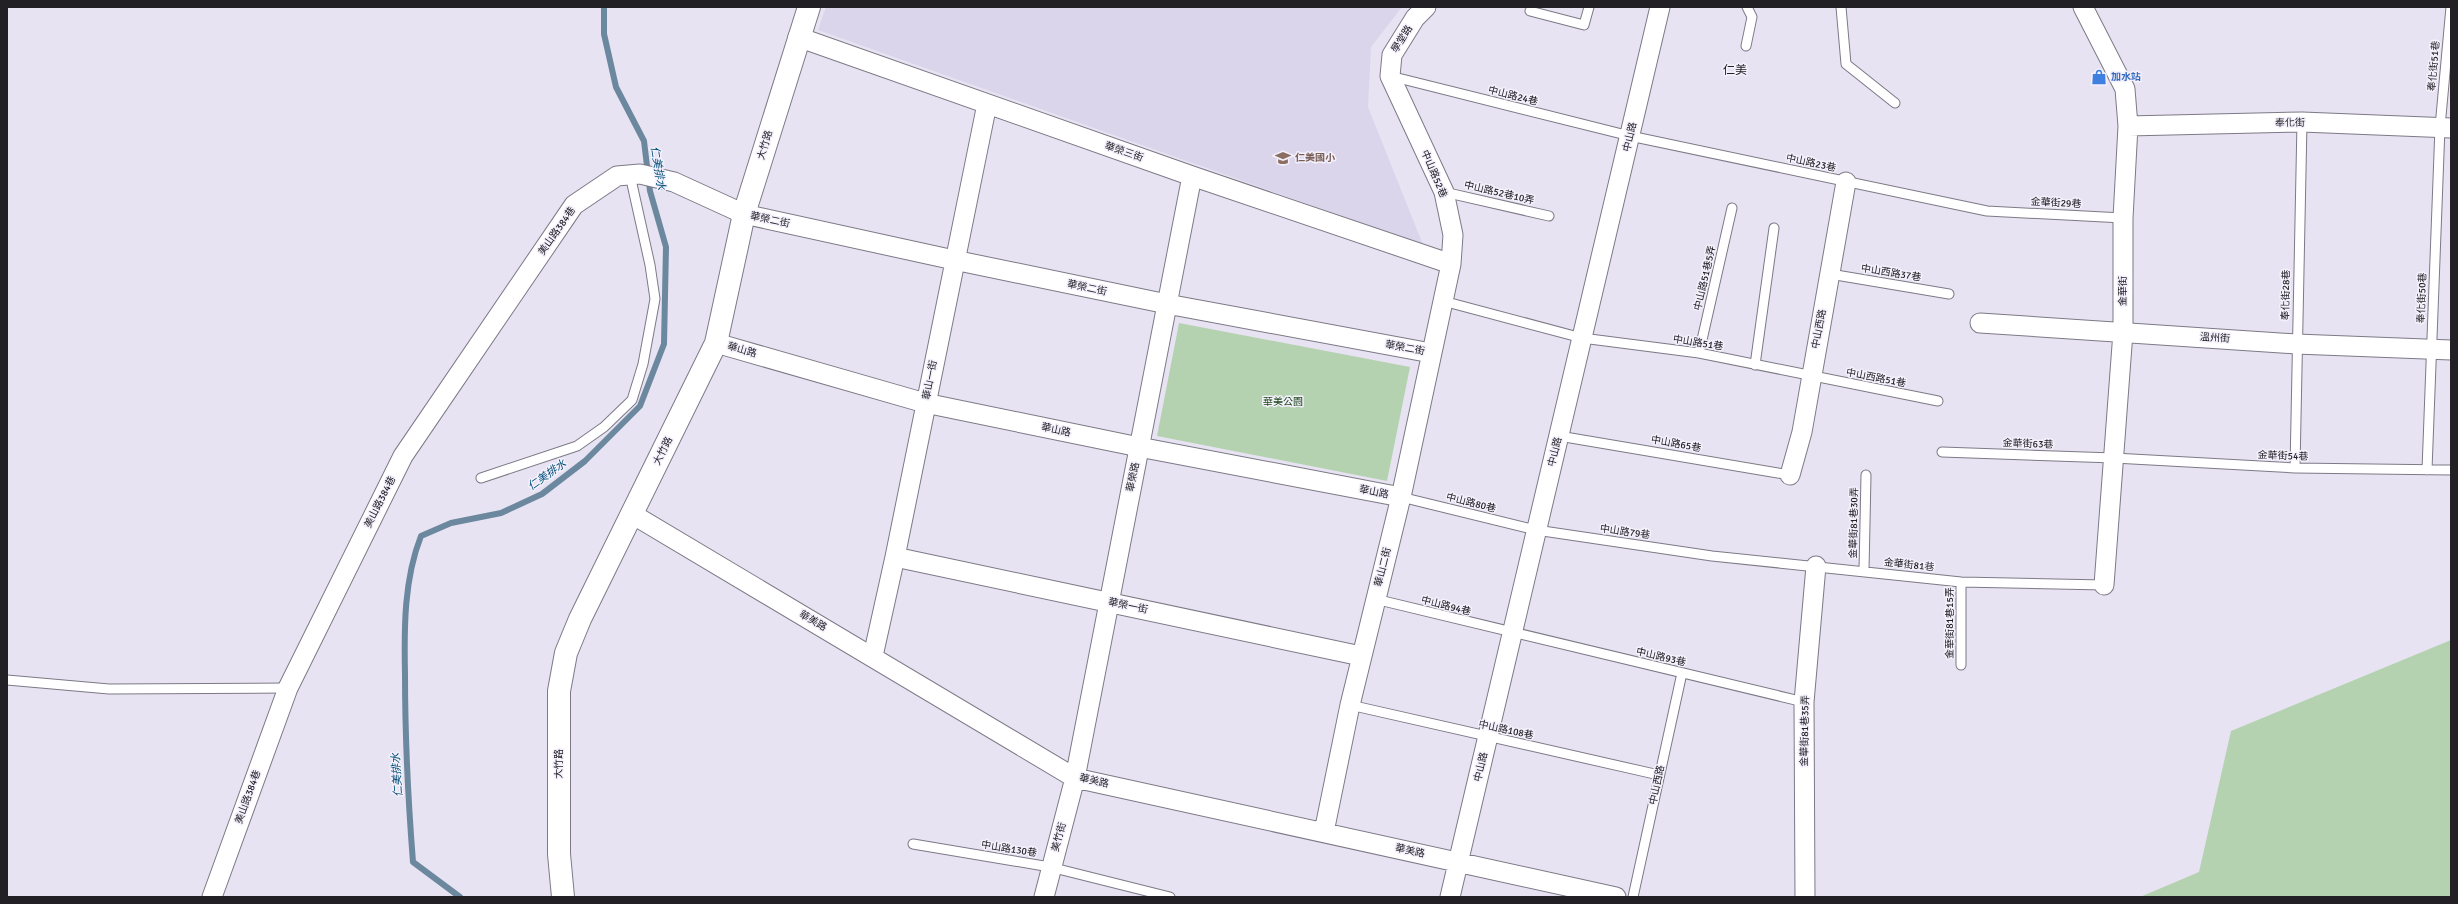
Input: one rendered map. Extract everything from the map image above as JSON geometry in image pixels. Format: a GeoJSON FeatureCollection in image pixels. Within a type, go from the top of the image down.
{"type":"FeatureCollection","features":[{"type":"Feature","properties":{"kind":"street","name":"大竹路"},"geometry":{"type":"LineString","coordinates":[[562,897],[559,854],[559,691],[566,653],[580,619],[716,343],[744,214],[798,37],[809,7]]}},
{"type":"Feature","properties":{"kind":"street","name":"學堂路"},"geometry":{"type":"LineString","coordinates":[[1390,76],[1392,55],[1415,18],[1426,7]]}},
{"type":"Feature","properties":{"kind":"street","name":"中山路"},"geometry":{"type":"LineString","coordinates":[[1450,897],[1660,7]]}},
{"type":"Feature","properties":{"kind":"street","name":"金華街"},"geometry":{"type":"LineString","coordinates":[[2083,7],[2125,89],[2128,126],[2123,218],[2122,332],[2104,585]]}},
{"type":"Feature","properties":{"kind":"street","name":"華榮三街"},"geometry":{"type":"LineString","coordinates":[[798,37],[1192,176],[1452,264]]}},
{"type":"Feature","properties":{"kind":"street","name":"中山路52巷"},"geometry":{"type":"LineString","coordinates":[[1390,76],[1444,192],[1454,235],[1452,264],[1443,301]]}},
{"type":"Feature","properties":{"kind":"street","name":"華山一街"},"geometry":{"type":"LineString","coordinates":[[873,656],[895,558],[925,403],[987,104]]}},
{"type":"Feature","properties":{"kind":"street","name":"奉化街"},"geometry":{"type":"LineString","coordinates":[[2128,126],[2302,122],[2446,128]]}},
{"type":"Feature","properties":{"kind":"street","name":"華榮二街"},"geometry":{"type":"LineString","coordinates":[[635,174],[674,182],[744,214],[954,260],[1167,304],[1431,353]]}},
{"type":"Feature","properties":{"kind":"street","name":"美山路384巷"},"geometry":{"type":"LineString","coordinates":[[212,897],[288,688],[403,456],[574,205],[617,176],[635,174]]}},
{"type":"Feature","properties":{"kind":"street","name":"華榮路"},"geometry":{"type":"LineString","coordinates":[[1075,778],[1192,176]]}},
{"type":"Feature","properties":{"kind":"street","name":"中山西路"},"geometry":{"type":"LineString","coordinates":[[1790,475],[1802,432],[1810,377],[1846,182]]}},
{"type":"Feature","properties":{"kind":"street","name":"華山二街"},"geometry":{"type":"LineString","coordinates":[[1324,832],[1350,705],[1401,497],[1443,301]]}},
{"type":"Feature","properties":{"kind":"street","name":"溫州街"},"geometry":{"type":"LineString","coordinates":[[1980,323],[2296,344],[2451,350]]}},
{"type":"Feature","properties":{"kind":"street","name":"華山路"},"geometry":{"type":"LineString","coordinates":[[716,343],[925,403],[1139,448],[1401,497]]}},
{"type":"Feature","properties":{"kind":"street","name":"華美路"},"geometry":{"type":"LineString","coordinates":[[632,514],[873,656],[1075,778],[1616,897]]}},
{"type":"Feature","properties":{"kind":"street","name":"華榮一街"},"geometry":{"type":"LineString","coordinates":[[895,558],[1361,656]]}},
{"type":"Feature","properties":{"kind":"street","name":"金華街81巷35弄"},"geometry":{"type":"LineString","coordinates":[[1805,897],[1804,702],[1816,566]]}},
{"type":"Feature","properties":{"kind":"street","name":"美竹街"},"geometry":{"type":"LineString","coordinates":[[1044,897],[1050,867],[1075,778]]}},
{"type":"Feature","properties":{"kind":"lane"},"geometry":{"type":"LineString","coordinates":[[1530,11],[1584,25],[1588,7]]}},
{"type":"Feature","properties":{"kind":"lane"},"geometry":{"type":"LineString","coordinates":[[1746,46],[1752,17],[1747,7]]}},
{"type":"Feature","properties":{"kind":"lane"},"geometry":{"type":"LineString","coordinates":[[1841,7],[1846,64],[1895,103]]}},
{"type":"Feature","properties":{"kind":"lane","name":"奉化街51巷"},"geometry":{"type":"LineString","coordinates":[[2446,128],[2450,7]]}},
{"type":"Feature","properties":{"kind":"lane","name":"中山路24巷"},"geometry":{"type":"LineString","coordinates":[[1390,76],[1630,136]]}},
{"type":"Feature","properties":{"kind":"lane","name":"奉化街28巷"},"geometry":{"type":"LineString","coordinates":[[2295,468],[2296,344],[2302,122]]}},
{"type":"Feature","properties":{"kind":"lane","name":"奉化街50巷"},"geometry":{"type":"LineString","coordinates":[[2427,470],[2432,349],[2446,128]]}},
{"type":"Feature","properties":{"kind":"lane","name":"中山路23巷"},"geometry":{"type":"LineString","coordinates":[[1630,136],[1846,182],[1987,210]]}},
{"type":"Feature","properties":{"kind":"lane"},"geometry":{"type":"LineString","coordinates":[[481,478],[577,446],[604,427],[632,400],[643,364],[655,298],[635,174]]}},
{"type":"Feature","properties":{"kind":"lane","name":"中山路52巷10弄"},"geometry":{"type":"LineString","coordinates":[[1444,192],[1550,216]]}},
{"type":"Feature","properties":{"kind":"lane","name":"中山路51巷5弄"},"geometry":{"type":"LineString","coordinates":[[1699,353],[1732,208]]}},
{"type":"Feature","properties":{"kind":"lane","name":"金華街29巷"},"geometry":{"type":"LineString","coordinates":[[1987,210],[2123,218]]}},
{"type":"Feature","properties":{"kind":"lane"},"geometry":{"type":"LineString","coordinates":[[1755,365],[1774,228]]}},
{"type":"Feature","properties":{"kind":"lane","name":"中山西路37巷"},"geometry":{"type":"LineString","coordinates":[[1830,274],[1949,294]]}},
{"type":"Feature","properties":{"kind":"lane"},"geometry":{"type":"LineString","coordinates":[[1443,301],[1582,338]]}},
{"type":"Feature","properties":{"kind":"lane","name":"中山路51巷"},"geometry":{"type":"LineString","coordinates":[[1582,338],[1699,353],[1810,377]]}},
{"type":"Feature","properties":{"kind":"lane","name":"中山西路51巷"},"geometry":{"type":"LineString","coordinates":[[1810,377],[1938,401]]}},
{"type":"Feature","properties":{"kind":"lane","name":"中山路65巷"},"geometry":{"type":"LineString","coordinates":[[1559,436],[1790,475]]}},
{"type":"Feature","properties":{"kind":"lane","name":"金華街63巷"},"geometry":{"type":"LineString","coordinates":[[1942,452],[2114,458]]}},
{"type":"Feature","properties":{"kind":"lane","name":"金華街54巷"},"geometry":{"type":"LineString","coordinates":[[2114,458],[2295,468],[2451,470]]}},
{"type":"Feature","properties":{"kind":"lane","name":"金華街81巷30弄"},"geometry":{"type":"LineString","coordinates":[[1864,571],[1866,475]]}},
{"type":"Feature","properties":{"kind":"lane","name":"中山路80巷"},"geometry":{"type":"LineString","coordinates":[[1401,497],[1536,530]]}},
{"type":"Feature","properties":{"kind":"lane","name":"中山路79巷"},"geometry":{"type":"LineString","coordinates":[[1536,530],[1712,556]]}},
{"type":"Feature","properties":{"kind":"lane","name":"金華街81巷"},"geometry":{"type":"LineString","coordinates":[[1712,556],[1961,582],[2104,585]]}},
{"type":"Feature","properties":{"kind":"lane","name":"金華街81巷15弄"},"geometry":{"type":"LineString","coordinates":[[1961,582],[1961,665]]}},
{"type":"Feature","properties":{"kind":"lane","name":"中山路94巷"},"geometry":{"type":"LineString","coordinates":[[1375,599],[1512,634]]}},
{"type":"Feature","properties":{"kind":"lane","name":"中山路93巷"},"geometry":{"type":"LineString","coordinates":[[1512,634],[1682,672],[1804,702]]}},
{"type":"Feature","properties":{"kind":"lane","name":"中山西路"},"geometry":{"type":"LineString","coordinates":[[1633,897],[1682,672]]}},
{"type":"Feature","properties":{"kind":"lane"},"geometry":{"type":"LineString","coordinates":[[7,680],[109,689],[288,688]]}},
{"type":"Feature","properties":{"kind":"lane","name":"中山路108巷"},"geometry":{"type":"LineString","coordinates":[[1350,705],[1488,738],[1659,774]]}},
{"type":"Feature","properties":{"kind":"lane","name":"中山路130巷"},"geometry":{"type":"LineString","coordinates":[[913,844],[1050,867],[1170,897]]}},
{"type":"Feature","properties":{"kind":"shaded area","name":"仁美國小"},"geometry":{"type":"Polygon","coordinates":[[[826,7],[1402,7],[1371,47],[1368,107],[1423,245],[818,30],[826,7]]]}},
{"type":"Feature","properties":{"kind":"green space","name":"華美公園"},"geometry":{"type":"Polygon","coordinates":[[[1179,323],[1410,367],[1387,481],[1157,436],[1179,323]]]}},
{"type":"Feature","properties":{"kind":"green space"},"geometry":{"type":"Polygon","coordinates":[[[2451,640],[2451,897],[2140,897],[2199,872],[2231,731],[2451,640]]]}},
{"type":"Feature","properties":{"kind":"waterway","name":"仁美排水"},"geometry":{"type":"LineString","coordinates":[[460,897],[413,862],[406,745],[405,621],[408,586],[415,552],[421,536],[451,523],[501,513],[542,494],[585,461],[640,406],[664,344],[666,247],[650,191],[644,141],[616,87],[604,34],[604,7]]}},
{"type":"Feature","properties":{"kind":"place","name":"加水站"},"geometry":{"type":"Point","coordinates":[2099,77]}},
{"type":"Feature","properties":{"kind":"place","name":"仁美國小"},"geometry":{"type":"Point","coordinates":[1283,158]}},
{"type":"Feature","properties":{"kind":"district","name":"仁美"},"geometry":{"type":"Point","coordinates":[1735,70]}}]}
